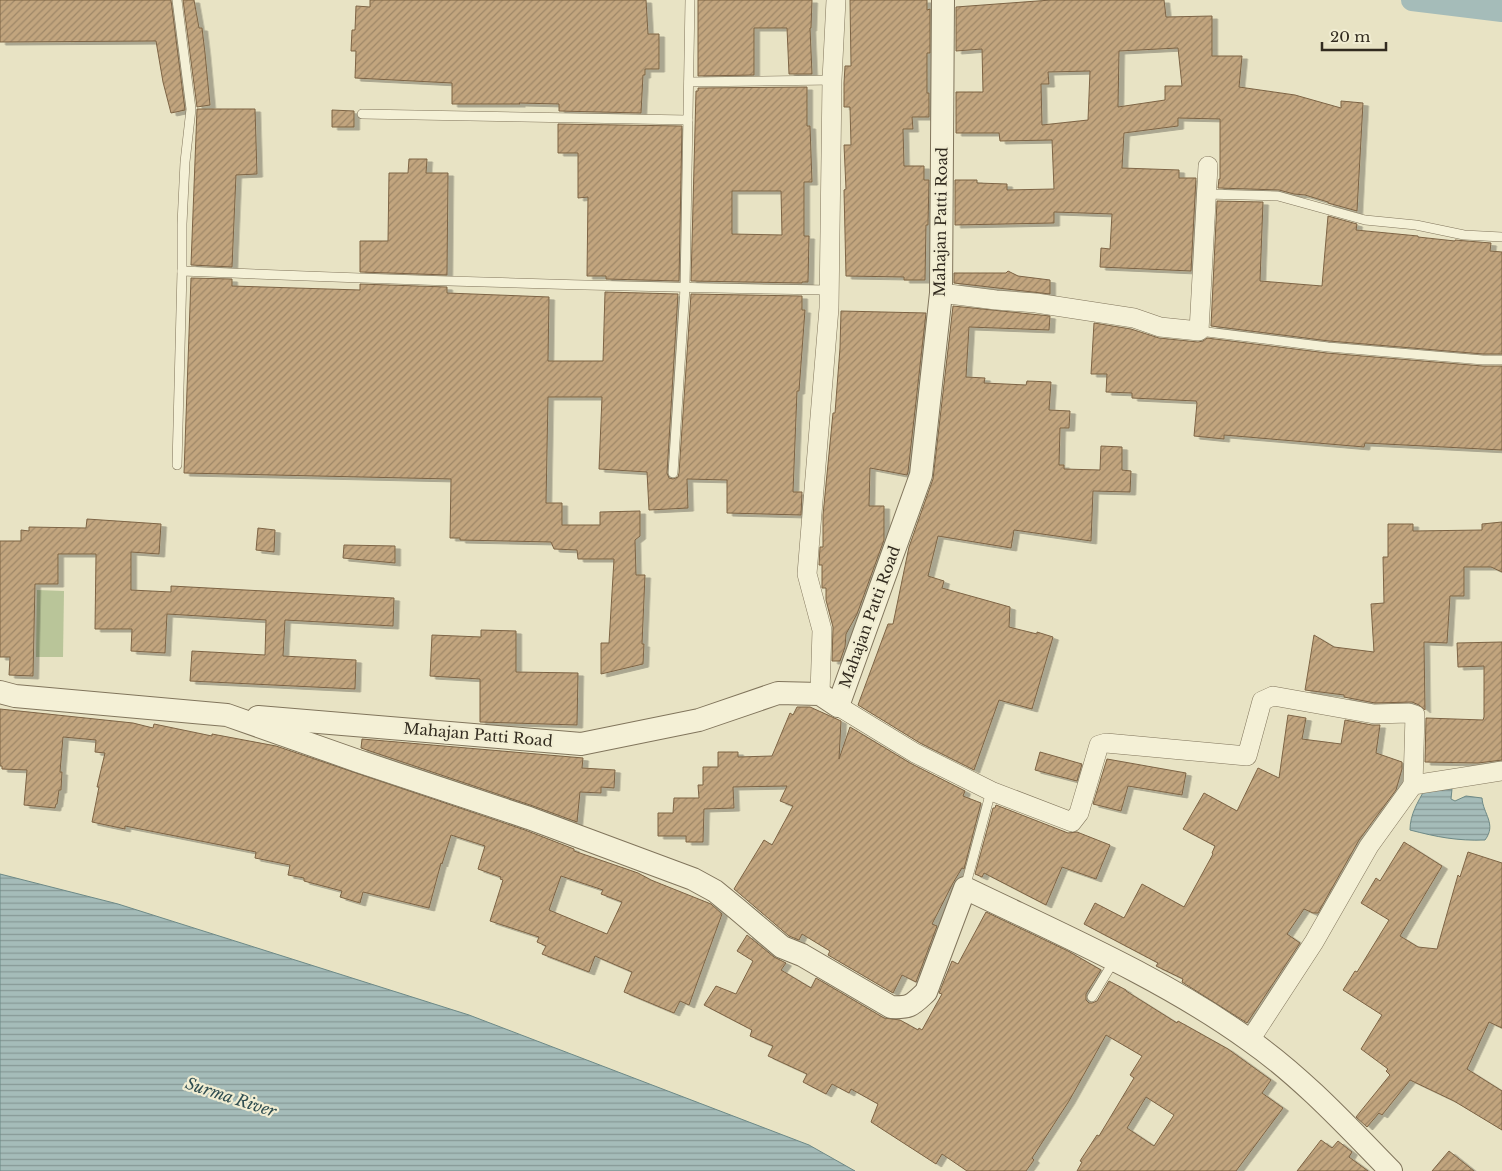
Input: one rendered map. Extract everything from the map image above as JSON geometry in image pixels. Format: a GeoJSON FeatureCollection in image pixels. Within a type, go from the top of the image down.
{"type":"FeatureCollection","features":[{"type":"Feature","properties":{"kind":"street"},"geometry":{"type":"LineString","coordinates":[[836,0],[832,80],[828,318],[807,574],[822,630],[829,700],[915,753],[992,791],[1072,822],[1079,813],[1099,745],[1106,743],[1247,756],[1262,701],[1273,696],[1374,714],[1409,713],[1416,715],[1412,785],[1369,846],[1314,942],[1250,1040]]}},
{"type":"Feature","properties":{"kind":"street","name":"Mahajan Patti Road"},"geometry":{"type":"LineString","coordinates":[[227,715],[581,744],[699,720],[778,693],[829,700],[921,475],[941,293],[943,0]]}},
{"type":"Feature","properties":{"kind":"street"},"geometry":{"type":"LineString","coordinates":[[941,293],[1036,303],[1134,318],[1160,327],[1199,331],[1208,166]]}},
{"type":"Feature","properties":{"kind":"street"},"geometry":{"type":"LineString","coordinates":[[0,692],[15,696],[227,715],[529,818],[693,879],[715,892],[782,947],[802,955],[892,1007],[905,1008],[926,992],[965,888],[1183,997],[1250,1040],[1290,1072],[1391,1171]]}},
{"type":"Feature","properties":{"kind":"street"},"geometry":{"type":"LineString","coordinates":[[1412,785],[1502,771]]}},
{"type":"Feature","properties":{"kind":"lane"},"geometry":{"type":"LineString","coordinates":[[177,0],[191,109],[185,162],[182,224],[177,465]]}},
{"type":"Feature","properties":{"kind":"lane"},"geometry":{"type":"LineString","coordinates":[[673,473],[685,288],[690,0]]}},
{"type":"Feature","properties":{"kind":"lane"},"geometry":{"type":"LineString","coordinates":[[689,82],[832,80]]}},
{"type":"Feature","properties":{"kind":"lane"},"geometry":{"type":"LineString","coordinates":[[362,114],[688,120]]}},
{"type":"Feature","properties":{"kind":"lane"},"geometry":{"type":"LineString","coordinates":[[1206,194],[1278,196],[1365,220],[1416,225],[1464,234],[1502,237]]}},
{"type":"Feature","properties":{"kind":"lane"},"geometry":{"type":"LineString","coordinates":[[182,271],[388,280],[829,290]]}},
{"type":"Feature","properties":{"kind":"lane"},"geometry":{"type":"LineString","coordinates":[[1199,331],[1328,347],[1502,360]]}},
{"type":"Feature","properties":{"kind":"lane"},"geometry":{"type":"LineString","coordinates":[[965,888],[992,791]]}},
{"type":"Feature","properties":{"kind":"lane"},"geometry":{"type":"LineString","coordinates":[[1092,997],[1114,961]]}},
{"type":"Feature","properties":{"kind":"green space"},"geometry":{"type":"Polygon","coordinates":[[[37,590],[64,591],[63,657],[36,657],[37,590]]]}},
{"type":"Feature","properties":{"kind":"water"},"geometry":{"type":"Polygon","coordinates":[[[1425,789],[1452,789],[1451,799],[1455,801],[1466,796],[1482,798],[1490,824],[1485,840],[1447,838],[1410,830],[1413,813],[1425,789]]]}},
{"type":"Feature","properties":{"kind":"water","name":"Surma River"},"geometry":{"type":"Polygon","coordinates":[[[0,874],[118,904],[469,1015],[809,1145],[855,1171],[0,1171],[0,874]]]}},
{"type":"Feature","properties":{"kind":"building"},"geometry":{"type":"Polygon","coordinates":[[[0,0],[171,0],[185,110],[171,113],[163,82],[156,41],[0,42],[0,0]]]}},
{"type":"Feature","properties":{"kind":"building"},"geometry":{"type":"Polygon","coordinates":[[[183,0],[194,0],[199,28],[202,28],[210,105],[197,107],[183,0]]]}},
{"type":"Feature","properties":{"kind":"building"},"geometry":{"type":"Polygon","coordinates":[[[370,0],[646,0],[648,34],[659,34],[659,69],[645,69],[641,113],[559,111],[559,104],[452,104],[452,83],[355,78],[356,51],[351,51],[352,30],[355,30],[356,6],[370,7],[370,0]]]}},
{"type":"Feature","properties":{"kind":"building"},"geometry":{"type":"Polygon","coordinates":[[[698,0],[812,0],[810,28],[812,74],[789,74],[787,28],[754,28],[754,75],[698,76],[698,0]]]}},
{"type":"Feature","properties":{"kind":"building"},"geometry":{"type":"Polygon","coordinates":[[[850,0],[927,0],[927,10],[930,9],[930,53],[927,53],[929,117],[912,117],[913,129],[903,129],[904,166],[924,166],[924,180],[929,180],[925,280],[904,280],[904,277],[846,276],[844,145],[851,145],[850,107],[844,107],[844,83],[845,66],[851,66],[850,0]]]}},
{"type":"Feature","properties":{"kind":"building"},"geometry":{"type":"Polygon","coordinates":[[[1051,0],[1164,0],[1166,17],[1212,16],[1212,56],[1242,56],[1239,87],[1295,95],[1341,108],[1341,101],[1363,103],[1357,211],[1305,195],[1279,190],[1218,188],[1220,179],[1220,119],[1178,118],[1178,126],[1124,133],[1122,168],[1179,170],[1179,178],[1196,178],[1191,271],[1100,267],[1101,248],[1110,249],[1112,214],[1054,212],[1054,223],[955,225],[955,180],[977,180],[977,183],[1007,184],[1007,190],[1054,189],[1052,140],[1000,141],[999,133],[956,133],[956,92],[983,92],[982,49],[956,51],[956,7],[1051,0]],[[1178,48],[1119,51],[1118,107],[1165,100],[1165,86],[1182,86],[1178,48]],[[1090,71],[1048,72],[1049,84],[1041,84],[1042,125],[1088,120],[1090,71]]]}},
{"type":"Feature","properties":{"kind":"building"},"geometry":{"type":"Polygon","coordinates":[[[807,87],[807,126],[810,126],[812,182],[804,182],[804,236],[809,236],[808,282],[691,281],[696,91],[698,91],[698,88],[807,87]],[[732,191],[732,234],[782,235],[781,191],[732,191]]]}},
{"type":"Feature","properties":{"kind":"building"},"geometry":{"type":"Polygon","coordinates":[[[197,109],[255,109],[257,174],[236,175],[232,267],[191,265],[197,109]]]}},
{"type":"Feature","properties":{"kind":"building"},"geometry":{"type":"Polygon","coordinates":[[[332,110],[354,111],[354,127],[332,127],[332,110]]]}},
{"type":"Feature","properties":{"kind":"building"},"geometry":{"type":"Polygon","coordinates":[[[558,124],[682,126],[679,281],[606,279],[606,276],[587,276],[588,197],[578,198],[578,153],[558,153],[558,124]]]}},
{"type":"Feature","properties":{"kind":"building"},"geometry":{"type":"Polygon","coordinates":[[[409,159],[427,159],[426,173],[448,173],[447,275],[360,272],[360,241],[388,241],[389,173],[408,173],[409,159]]]}},
{"type":"Feature","properties":{"kind":"building"},"geometry":{"type":"Polygon","coordinates":[[[1217,201],[1263,202],[1260,281],[1322,286],[1328,216],[1357,224],[1356,230],[1491,243],[1490,251],[1502,252],[1502,354],[1329,341],[1211,326],[1217,201]]]}},
{"type":"Feature","properties":{"kind":"building"},"geometry":{"type":"Polygon","coordinates":[[[1008,271],[1018,276],[1050,280],[1050,294],[954,283],[954,273],[1006,273],[1008,271]]]}},
{"type":"Feature","properties":{"kind":"building"},"geometry":{"type":"Polygon","coordinates":[[[191,278],[232,279],[232,286],[360,290],[360,284],[447,287],[447,293],[549,297],[548,361],[603,361],[605,292],[678,294],[667,473],[669,478],[673,479],[678,477],[679,473],[691,294],[802,296],[802,310],[805,310],[799,391],[797,391],[793,492],[802,492],[801,515],[727,513],[727,480],[687,479],[688,508],[649,510],[647,472],[599,469],[602,397],[548,397],[546,503],[562,503],[562,525],[600,525],[600,512],[640,511],[640,536],[635,540],[636,575],[645,575],[643,664],[601,674],[601,643],[609,643],[614,559],[578,559],[577,550],[554,549],[551,542],[460,540],[460,538],[450,538],[451,479],[184,473],[191,278]]]}},
{"type":"Feature","properties":{"kind":"building"},"geometry":{"type":"Polygon","coordinates":[[[953,306],[1050,316],[1049,330],[969,327],[966,377],[985,378],[984,383],[1026,385],[1027,381],[1051,382],[1049,410],[1070,411],[1069,428],[1060,428],[1059,465],[1064,465],[1064,469],[1100,470],[1101,446],[1122,447],[1122,470],[1131,471],[1130,492],[1093,491],[1091,541],[1014,530],[1011,548],[938,536],[928,576],[944,581],[942,588],[1010,607],[1009,627],[1053,637],[1032,709],[999,700],[974,770],[920,743],[858,705],[888,624],[893,624],[909,547],[933,479],[953,306]]]}},
{"type":"Feature","properties":{"kind":"building"},"geometry":{"type":"Polygon","coordinates":[[[841,311],[926,313],[908,472],[907,475],[870,468],[869,506],[884,506],[884,540],[857,614],[846,634],[845,647],[840,661],[832,661],[833,627],[826,600],[826,588],[822,588],[822,565],[819,565],[820,547],[823,547],[823,515],[833,413],[835,413],[841,311]]]}},
{"type":"Feature","properties":{"kind":"building"},"geometry":{"type":"Polygon","coordinates":[[[1094,323],[1131,329],[1159,338],[1198,342],[1207,338],[1327,353],[1502,366],[1502,450],[1365,443],[1364,447],[1224,435],[1224,439],[1194,436],[1196,401],[1132,398],[1132,393],[1106,392],[1107,374],[1091,374],[1094,323]]]}},
{"type":"Feature","properties":{"kind":"building"},"geometry":{"type":"Polygon","coordinates":[[[87,519],[161,524],[159,554],[131,552],[131,590],[171,592],[171,586],[394,598],[393,626],[285,620],[283,656],[356,660],[355,689],[190,681],[192,651],[265,655],[266,620],[167,614],[165,653],[131,651],[132,629],[95,629],[96,554],[58,554],[58,584],[35,584],[33,676],[9,675],[10,657],[0,657],[0,541],[21,541],[21,530],[29,531],[29,527],[86,528],[87,519]]]}},
{"type":"Feature","properties":{"kind":"building"},"geometry":{"type":"Polygon","coordinates":[[[1502,522],[1502,572],[1491,567],[1464,567],[1464,596],[1450,596],[1447,643],[1424,642],[1425,710],[1412,702],[1375,703],[1344,697],[1344,695],[1305,690],[1314,635],[1334,647],[1374,652],[1371,604],[1384,603],[1383,557],[1388,557],[1388,524],[1413,524],[1413,531],[1482,530],[1482,524],[1502,522]]]}},
{"type":"Feature","properties":{"kind":"building"},"geometry":{"type":"Polygon","coordinates":[[[258,528],[275,530],[274,552],[256,550],[258,528]]]}},
{"type":"Feature","properties":{"kind":"building"},"geometry":{"type":"Polygon","coordinates":[[[344,545],[395,546],[395,563],[343,558],[344,545]]]}},
{"type":"Feature","properties":{"kind":"building"},"geometry":{"type":"Polygon","coordinates":[[[481,630],[516,631],[516,672],[578,673],[577,725],[480,722],[480,679],[430,676],[432,635],[481,637],[481,630]]]}},
{"type":"Feature","properties":{"kind":"building"},"geometry":{"type":"Polygon","coordinates":[[[1502,642],[1502,760],[1478,763],[1425,762],[1426,718],[1483,720],[1484,717],[1484,666],[1458,667],[1457,643],[1502,642]]]}},
{"type":"Feature","properties":{"kind":"building"},"geometry":{"type":"Polygon","coordinates":[[[797,707],[810,707],[841,721],[839,759],[850,727],[910,763],[965,791],[963,796],[981,803],[964,869],[962,868],[953,883],[932,924],[937,926],[916,982],[902,975],[893,993],[828,955],[830,951],[802,934],[799,940],[789,936],[734,889],[764,840],[772,845],[793,806],[780,801],[787,786],[733,787],[734,808],[704,809],[703,842],[686,842],[686,836],[658,836],[658,813],[673,813],[674,798],[699,798],[698,785],[703,785],[703,767],[718,767],[718,752],[738,752],[738,757],[772,756],[790,713],[793,715],[797,707]]]}},
{"type":"Feature","properties":{"kind":"building"},"geometry":{"type":"Polygon","coordinates":[[[0,709],[133,723],[153,728],[154,724],[212,736],[212,734],[276,746],[525,830],[574,849],[574,851],[638,873],[711,904],[722,914],[689,1005],[680,1001],[674,1013],[624,992],[632,972],[595,956],[589,972],[542,954],[546,946],[537,942],[539,937],[490,921],[503,880],[500,879],[501,877],[478,869],[485,846],[451,835],[429,908],[363,892],[360,903],[340,897],[342,891],[304,881],[304,878],[288,875],[290,865],[255,858],[256,852],[125,826],[125,829],[92,822],[99,787],[97,787],[105,753],[95,752],[96,740],[63,737],[60,772],[62,772],[61,790],[59,790],[55,808],[24,805],[27,770],[2,769],[2,766],[0,766],[0,709]],[[561,876],[549,910],[607,934],[622,902],[601,894],[603,890],[561,876]]]}},
{"type":"Feature","properties":{"kind":"building"},"geometry":{"type":"Polygon","coordinates":[[[1288,715],[1306,718],[1302,739],[1341,744],[1345,720],[1380,725],[1376,753],[1402,762],[1402,769],[1396,790],[1359,840],[1318,913],[1304,909],[1287,934],[1300,943],[1247,1023],[1182,982],[1183,979],[1156,966],[1158,963],[1084,924],[1095,903],[1124,918],[1142,884],[1184,907],[1213,854],[1215,846],[1183,829],[1204,793],[1237,811],[1258,768],[1279,778],[1288,715]]]}},
{"type":"Feature","properties":{"kind":"building"},"geometry":{"type":"Polygon","coordinates":[[[362,739],[583,758],[582,768],[615,770],[614,788],[601,787],[601,793],[580,792],[577,822],[361,748],[362,739]]]}},
{"type":"Feature","properties":{"kind":"building"},"geometry":{"type":"Polygon","coordinates":[[[1040,752],[1082,764],[1077,781],[1035,770],[1040,752]]]}},
{"type":"Feature","properties":{"kind":"building"},"geometry":{"type":"Polygon","coordinates":[[[1107,759],[1186,773],[1182,795],[1128,786],[1121,811],[1093,804],[1107,759]]]}},
{"type":"Feature","properties":{"kind":"building"},"geometry":{"type":"Polygon","coordinates":[[[996,805],[1068,833],[1077,832],[1110,845],[1096,879],[1062,867],[1046,905],[984,873],[982,877],[975,874],[993,808],[996,805]]]}},
{"type":"Feature","properties":{"kind":"building"},"geometry":{"type":"Polygon","coordinates":[[[1404,842],[1442,866],[1400,936],[1418,947],[1437,949],[1458,875],[1460,877],[1468,852],[1502,863],[1502,1028],[1489,1022],[1467,1069],[1502,1091],[1502,1130],[1454,1101],[1410,1080],[1382,1115],[1379,1113],[1367,1127],[1356,1117],[1390,1075],[1386,1071],[1388,1069],[1361,1049],[1382,1015],[1343,990],[1355,971],[1357,972],[1389,920],[1361,903],[1376,878],[1380,881],[1404,842]]]}},
{"type":"Feature","properties":{"kind":"building"},"geometry":{"type":"Polygon","coordinates":[[[986,912],[1068,951],[1101,970],[1086,994],[1086,1000],[1089,1003],[1097,1001],[1109,981],[1126,990],[1177,1023],[1178,1021],[1228,1049],[1271,1080],[1262,1093],[1283,1108],[1236,1171],[1077,1171],[1082,1162],[1080,1161],[1097,1135],[1099,1136],[1134,1078],[1130,1075],[1142,1056],[1106,1035],[1069,1101],[1032,1158],[1034,1160],[1026,1171],[967,1171],[942,1154],[936,1164],[871,1122],[878,1104],[851,1089],[849,1093],[832,1084],[826,1094],[803,1082],[807,1074],[768,1056],[773,1046],[750,1036],[752,1030],[704,1005],[716,986],[736,994],[753,961],[737,951],[747,935],[774,957],[786,963],[781,970],[811,988],[816,978],[884,1018],[900,1020],[918,1030],[919,1028],[922,1030],[942,994],[939,993],[952,961],[958,964],[986,912]],[[1146,1097],[1127,1128],[1154,1146],[1174,1115],[1146,1097]]]}},
{"type":"Feature","properties":{"kind":"building"},"geometry":{"type":"Polygon","coordinates":[[[1321,1140],[1332,1148],[1338,1141],[1352,1152],[1349,1157],[1368,1171],[1297,1171],[1321,1140]]]}},
{"type":"Feature","properties":{"kind":"building"},"geometry":{"type":"Polygon","coordinates":[[[1449,1151],[1474,1171],[1432,1171],[1449,1151]]]}},
{"type":"Feature","properties":{"kind":"waterway"},"geometry":{"type":"LineString","coordinates":[[1412,0],[1502,11]]}}]}
